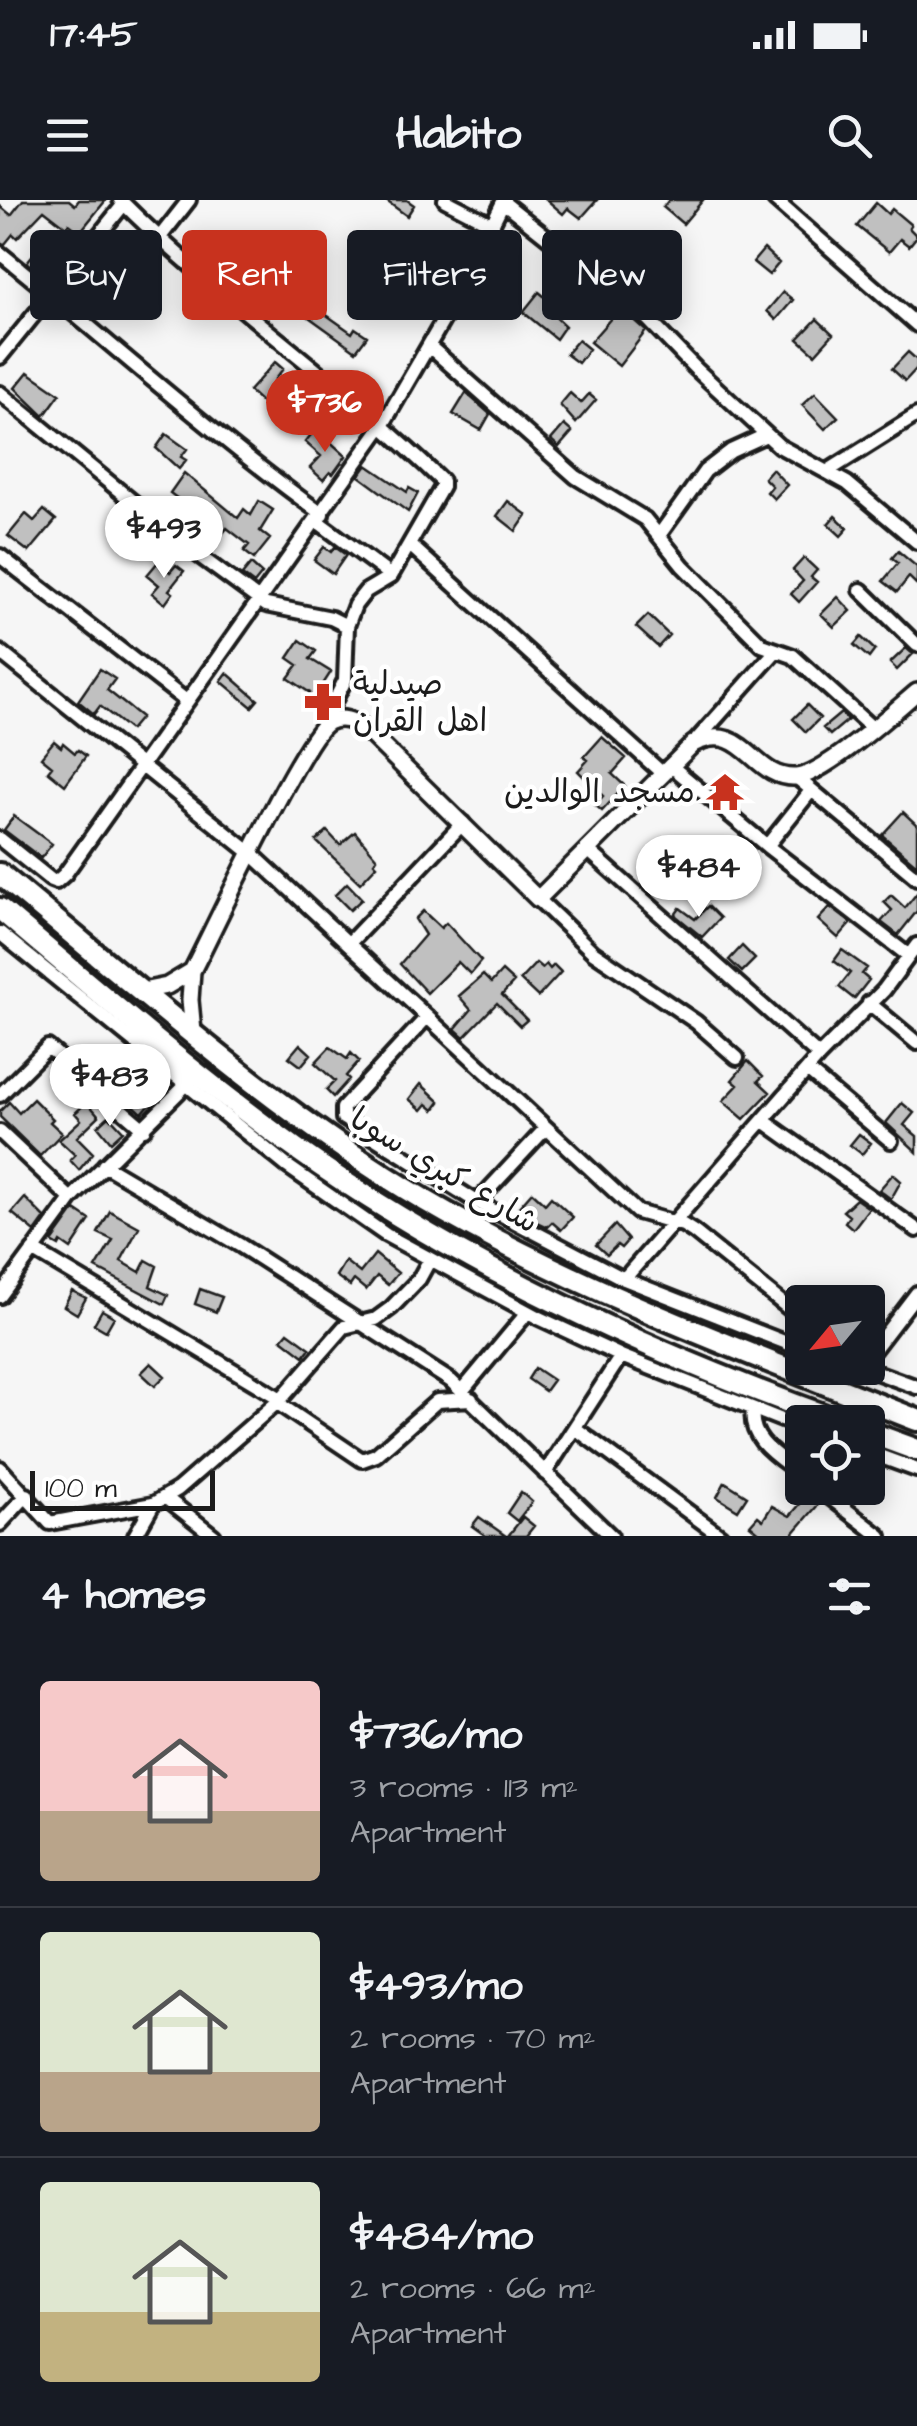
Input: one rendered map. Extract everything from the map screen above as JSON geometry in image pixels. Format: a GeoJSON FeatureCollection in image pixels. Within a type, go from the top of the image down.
{"type":"FeatureCollection","features":[{"type":"Feature","properties":{"kind":"highway","name":"شارع كبري سوبا"},"geometry":{"type":"LineString","coordinates":[[0,874],[344,1149],[470,1225],[650,1312],[917,1420]]}},
{"type":"Feature","properties":{"kind":"highway","name":"شارع كبري سوبا"},"geometry":{"type":"LineString","coordinates":[[0,909],[6,930],[294,1148],[456,1248],[569,1310],[628,1338],[799,1405]]}},
{"type":"Feature","properties":{"kind":"highway"},"geometry":{"type":"LineString","coordinates":[[456,1248],[470,1225]]}},
{"type":"Feature","properties":{"kind":"highway"},"geometry":{"type":"LineString","coordinates":[[885,1438],[917,1450]]}},
{"type":"Feature","properties":{"kind":"street"},"geometry":{"type":"LineString","coordinates":[[162,234],[189,200]]}},
{"type":"Feature","properties":{"kind":"street"},"geometry":{"type":"LineString","coordinates":[[445,200],[493,225]]}},
{"type":"Feature","properties":{"kind":"street"},"geometry":{"type":"LineString","coordinates":[[775,200],[917,325]]}},
{"type":"Feature","properties":{"kind":"street"},"geometry":{"type":"LineString","coordinates":[[0,839],[46,877],[56,882],[66,874],[185,700],[382,426],[429,346],[503,201],[640,311],[766,435],[871,501],[917,542]]}},
{"type":"Feature","properties":{"kind":"street"},"geometry":{"type":"LineString","coordinates":[[101,230],[122,202],[152,230]]}},
{"type":"Feature","properties":{"kind":"street"},"geometry":{"type":"LineString","coordinates":[[162,239],[442,482],[391,576],[362,595],[347,626],[348,672],[192,971],[193,1032]]}},
{"type":"Feature","properties":{"kind":"street"},"geometry":{"type":"LineString","coordinates":[[0,254],[30,277]]}},
{"type":"Feature","properties":{"kind":"street"},"geometry":{"type":"LineString","coordinates":[[0,358],[31,320]]}},
{"type":"Feature","properties":{"kind":"street"},"geometry":{"type":"LineString","coordinates":[[82,320],[208,429],[391,576]]}},
{"type":"Feature","properties":{"kind":"street"},"geometry":{"type":"LineString","coordinates":[[429,346],[576,478],[636,512],[660,534],[683,566],[762,645],[793,656],[872,728]]}},
{"type":"Feature","properties":{"kind":"street"},"geometry":{"type":"LineString","coordinates":[[0,393],[198,556],[260,600],[272,608],[330,618],[347,626]]}},
{"type":"Feature","properties":{"kind":"street"},"geometry":{"type":"LineString","coordinates":[[828,471],[917,415]]}},
{"type":"Feature","properties":{"kind":"street"},"geometry":{"type":"LineString","coordinates":[[660,534],[705,471],[731,451],[766,435]]}},
{"type":"Feature","properties":{"kind":"street"},"geometry":{"type":"LineString","coordinates":[[410,545],[666,770],[913,950],[884,990],[819,1056],[624,1280]]}},
{"type":"Feature","properties":{"kind":"street"},"geometry":{"type":"LineString","coordinates":[[0,556],[185,700]]}},
{"type":"Feature","properties":{"kind":"street"},"geometry":{"type":"LineString","coordinates":[[861,590],[917,645]]}},
{"type":"Feature","properties":{"kind":"street"},"geometry":{"type":"LineString","coordinates":[[0,652],[252,854],[637,1212],[694,1232],[785,1305]]}},
{"type":"Feature","properties":{"kind":"street"},"geometry":{"type":"LineString","coordinates":[[538,900],[693,744],[775,652]]}},
{"type":"Feature","properties":{"kind":"street"},"geometry":{"type":"LineString","coordinates":[[693,744],[710,736],[722,736],[774,772],[796,777],[819,769],[917,692]]}},
{"type":"Feature","properties":{"kind":"street"},"geometry":{"type":"LineString","coordinates":[[322,726],[336,719],[360,725],[593,952],[696,1022],[737,1058]]}},
{"type":"Feature","properties":{"kind":"street"},"geometry":{"type":"LineString","coordinates":[[796,777],[917,878]]}},
{"type":"Feature","properties":{"kind":"street"},"geometry":{"type":"LineString","coordinates":[[767,846],[810,792]]}},
{"type":"Feature","properties":{"kind":"street"},"geometry":{"type":"LineString","coordinates":[[350,942],[464,823]]}},
{"type":"Feature","properties":{"kind":"street"},"geometry":{"type":"LineString","coordinates":[[589,851],[819,1056]]}},
{"type":"Feature","properties":{"kind":"street"},"geometry":{"type":"LineString","coordinates":[[6,930],[185,1086],[373,1227],[523,1318],[785,1422]]}},
{"type":"Feature","properties":{"kind":"street"},"geometry":{"type":"LineString","coordinates":[[142,991],[167,986],[192,971]]}},
{"type":"Feature","properties":{"kind":"street"},"geometry":{"type":"LineString","coordinates":[[869,1002],[917,1043]]}},
{"type":"Feature","properties":{"kind":"street"},"geometry":{"type":"LineString","coordinates":[[428,1017],[343,1108],[341,1116],[477,1202],[624,1280],[785,1343]]}},
{"type":"Feature","properties":{"kind":"street"},"geometry":{"type":"LineString","coordinates":[[0,1095],[48,1047],[144,1129]]}},
{"type":"Feature","properties":{"kind":"street"},"geometry":{"type":"LineString","coordinates":[[807,1070],[892,1141]]}},
{"type":"Feature","properties":{"kind":"street"},"geometry":{"type":"LineString","coordinates":[[2,1287],[71,1199],[185,1086]]}},
{"type":"Feature","properties":{"kind":"street"},"geometry":{"type":"LineString","coordinates":[[764,1122],[917,1230]]}},
{"type":"Feature","properties":{"kind":"street"},"geometry":{"type":"LineString","coordinates":[[477,1202],[546,1128]]}},
{"type":"Feature","properties":{"kind":"street"},"geometry":{"type":"LineString","coordinates":[[0,1132],[71,1199]]}},
{"type":"Feature","properties":{"kind":"street"},"geometry":{"type":"LineString","coordinates":[[104,1165],[241,1246],[467,1395],[611,1536]]}},
{"type":"Feature","properties":{"kind":"street"},"geometry":{"type":"LineString","coordinates":[[34,1250],[279,1400],[362,1460],[376,1455],[437,1401],[467,1395],[523,1318]]}},
{"type":"Feature","properties":{"kind":"street"},"geometry":{"type":"LineString","coordinates":[[135,1536],[160,1501],[279,1400],[344,1327],[383,1315],[429,1262]]}},
{"type":"Feature","properties":{"kind":"street"},"geometry":{"type":"LineString","coordinates":[[429,1262],[619,1359]]}},
{"type":"Feature","properties":{"kind":"street"},"geometry":{"type":"LineString","coordinates":[[885,1335],[917,1293]]}},
{"type":"Feature","properties":{"kind":"street"},"geometry":{"type":"LineString","coordinates":[[545,1473],[619,1359]]}},
{"type":"Feature","properties":{"kind":"street"},"geometry":{"type":"LineString","coordinates":[[885,1375],[917,1387]]}},
{"type":"Feature","properties":{"kind":"street"},"geometry":{"type":"LineString","coordinates":[[753,1410],[752,1425],[762,1443],[785,1461]]}},
{"type":"Feature","properties":{"kind":"street"},"geometry":{"type":"LineString","coordinates":[[575,1428],[722,1536]]}},
{"type":"Feature","properties":{"kind":"street"},"geometry":{"type":"LineString","coordinates":[[885,1458],[917,1470]]}},
{"type":"Feature","properties":{"kind":"street"},"geometry":{"type":"LineString","coordinates":[[0,1468],[27,1496],[46,1530],[160,1501],[214,1536]]}},
{"type":"Feature","properties":{"kind":"street"},"geometry":{"type":"LineString","coordinates":[[1,1522],[27,1496]]}},
{"type":"Feature","properties":{"kind":"street"},"geometry":{"type":"LineString","coordinates":[[840,1505],[880,1536]]}},
{"type":"Feature","properties":{"kind":"building"},"geometry":{"type":"Polygon","coordinates":[[[23,200],[69,200],[75,205],[79,200],[106,200],[82,230],[69,224],[66,227],[44,210],[17,238],[13,234],[5,244],[0,243],[0,206],[11,215],[23,200]]]}},
{"type":"Feature","properties":{"kind":"building"},"geometry":{"type":"Polygon","coordinates":[[[385,200],[407,200],[414,205],[407,216],[385,200]]]}},
{"type":"Feature","properties":{"kind":"building"},"geometry":{"type":"Polygon","coordinates":[[[547,200],[597,200],[581,218],[568,208],[563,214],[547,200]]]}},
{"type":"Feature","properties":{"kind":"building"},"geometry":{"type":"Polygon","coordinates":[[[669,200],[703,200],[683,224],[663,207],[669,200]]]}},
{"type":"Feature","properties":{"kind":"building"},"geometry":{"type":"Polygon","coordinates":[[[876,203],[888,214],[892,209],[911,225],[909,228],[917,236],[909,246],[900,239],[889,252],[857,226],[876,203]]]}},
{"type":"Feature","properties":{"kind":"building"},"geometry":{"type":"Polygon","coordinates":[[[764,249],[779,263],[769,275],[753,262],[764,249]]]}},
{"type":"Feature","properties":{"kind":"building"},"geometry":{"type":"Polygon","coordinates":[[[539,292],[542,320],[559,320],[565,326],[556,339],[523,312],[539,292]]]}},
{"type":"Feature","properties":{"kind":"building"},"geometry":{"type":"Polygon","coordinates":[[[783,292],[793,300],[776,320],[767,311],[783,292]]]}},
{"type":"Feature","properties":{"kind":"building"},"geometry":{"type":"Polygon","coordinates":[[[327,315],[352,333],[355,328],[367,336],[356,351],[313,320],[327,320],[327,315]]]}},
{"type":"Feature","properties":{"kind":"building"},"geometry":{"type":"Polygon","coordinates":[[[817,319],[833,334],[815,354],[798,339],[817,319]]]}},
{"type":"Feature","properties":{"kind":"building"},"geometry":{"type":"Polygon","coordinates":[[[609,320],[634,320],[646,331],[619,366],[590,342],[609,320]]]}},
{"type":"Feature","properties":{"kind":"building"},"geometry":{"type":"Polygon","coordinates":[[[578,340],[589,349],[578,363],[566,354],[578,340]]]}},
{"type":"Feature","properties":{"kind":"building"},"geometry":{"type":"Polygon","coordinates":[[[908,352],[917,360],[917,368],[905,381],[892,369],[908,352]]]}},
{"type":"Feature","properties":{"kind":"building"},"geometry":{"type":"Polygon","coordinates":[[[275,362],[283,369],[275,379],[283,386],[265,406],[249,391],[275,362]]]}},
{"type":"Feature","properties":{"kind":"building"},"geometry":{"type":"Polygon","coordinates":[[[28,372],[60,394],[44,416],[15,388],[28,372]]]}},
{"type":"Feature","properties":{"kind":"building"},"geometry":{"type":"Polygon","coordinates":[[[466,393],[490,414],[481,430],[453,414],[466,393]]]}},
{"type":"Feature","properties":{"kind":"building"},"geometry":{"type":"Polygon","coordinates":[[[570,393],[581,403],[589,394],[596,400],[576,423],[560,405],[570,393]]]}},
{"type":"Feature","properties":{"kind":"building"},"geometry":{"type":"Polygon","coordinates":[[[815,393],[838,417],[825,429],[802,405],[815,393]]]}},
{"type":"Feature","properties":{"kind":"building"},"geometry":{"type":"Polygon","coordinates":[[[564,425],[572,432],[559,447],[551,440],[564,425]]]}},
{"type":"Feature","properties":{"kind":"building"},"geometry":{"type":"Polygon","coordinates":[[[316,429],[346,456],[333,474],[330,472],[323,480],[310,468],[321,456],[305,442],[316,429]]]}},
{"type":"Feature","properties":{"kind":"building"},"geometry":{"type":"Polygon","coordinates":[[[166,434],[187,449],[181,457],[186,460],[179,469],[156,448],[166,434]]]}},
{"type":"Feature","properties":{"kind":"building"},"geometry":{"type":"Polygon","coordinates":[[[367,465],[407,492],[409,488],[418,493],[408,512],[359,476],[367,465]]]}},
{"type":"Feature","properties":{"kind":"building"},"geometry":{"type":"Polygon","coordinates":[[[772,469],[787,485],[774,499],[767,492],[772,486],[764,478],[772,469]]]}},
{"type":"Feature","properties":{"kind":"building"},"geometry":{"type":"Polygon","coordinates":[[[184,473],[238,518],[244,509],[251,515],[259,501],[273,510],[260,531],[270,539],[254,559],[244,551],[249,545],[227,528],[218,540],[196,528],[198,525],[193,521],[198,514],[170,493],[184,473]]]}},
{"type":"Feature","properties":{"kind":"building"},"geometry":{"type":"Polygon","coordinates":[[[508,501],[527,515],[516,531],[497,516],[508,501]]]}},
{"type":"Feature","properties":{"kind":"building"},"geometry":{"type":"Polygon","coordinates":[[[44,510],[56,520],[29,552],[8,536],[26,514],[34,521],[44,510]]]}},
{"type":"Feature","properties":{"kind":"building"},"geometry":{"type":"Polygon","coordinates":[[[835,516],[848,528],[841,536],[828,524],[835,516]]]}},
{"type":"Feature","properties":{"kind":"building"},"geometry":{"type":"Polygon","coordinates":[[[324,547],[331,552],[335,547],[346,555],[333,574],[314,560],[324,547]]]}},
{"type":"Feature","properties":{"kind":"building"},"geometry":{"type":"Polygon","coordinates":[[[898,551],[917,567],[917,585],[909,577],[897,592],[883,581],[898,563],[892,558],[898,551]]]}},
{"type":"Feature","properties":{"kind":"building"},"geometry":{"type":"Polygon","coordinates":[[[804,558],[817,570],[811,577],[817,582],[799,602],[791,594],[803,581],[793,570],[804,558]]]}},
{"type":"Feature","properties":{"kind":"building"},"geometry":{"type":"Polygon","coordinates":[[[158,562],[170,572],[176,565],[184,571],[169,590],[173,593],[165,604],[152,593],[159,585],[147,575],[158,562]]]}},
{"type":"Feature","properties":{"kind":"building"},"geometry":{"type":"Polygon","coordinates":[[[251,564],[262,574],[254,584],[242,575],[251,564]]]}},
{"type":"Feature","properties":{"kind":"building"},"geometry":{"type":"Polygon","coordinates":[[[838,597],[851,611],[834,627],[821,614],[838,597]]]}},
{"type":"Feature","properties":{"kind":"building"},"geometry":{"type":"Polygon","coordinates":[[[648,615],[669,635],[658,647],[636,627],[648,615]]]}},
{"type":"Feature","properties":{"kind":"building"},"geometry":{"type":"Polygon","coordinates":[[[861,637],[875,650],[869,658],[854,645],[861,637]]]}},
{"type":"Feature","properties":{"kind":"building"},"geometry":{"type":"Polygon","coordinates":[[[300,640],[316,651],[310,659],[331,672],[318,692],[322,694],[315,706],[306,701],[310,693],[288,678],[298,665],[288,658],[300,640]]]}},
{"type":"Feature","properties":{"kind":"building"},"geometry":{"type":"Polygon","coordinates":[[[906,648],[913,654],[897,670],[890,663],[906,648]]]}},
{"type":"Feature","properties":{"kind":"building"},"geometry":{"type":"Polygon","coordinates":[[[100,669],[115,679],[107,690],[141,717],[130,730],[100,706],[94,714],[78,701],[100,669]]]}},
{"type":"Feature","properties":{"kind":"building"},"geometry":{"type":"Polygon","coordinates":[[[227,673],[258,700],[252,707],[221,681],[227,673]]]}},
{"type":"Feature","properties":{"kind":"building"},"geometry":{"type":"Polygon","coordinates":[[[807,705],[820,718],[806,732],[793,719],[807,705]]]}},
{"type":"Feature","properties":{"kind":"building"},"geometry":{"type":"Polygon","coordinates":[[[841,713],[848,720],[830,735],[823,728],[841,713]]]}},
{"type":"Feature","properties":{"kind":"building"},"geometry":{"type":"Polygon","coordinates":[[[602,737],[626,758],[612,774],[625,786],[602,811],[595,805],[603,796],[578,771],[588,760],[584,757],[602,737]]]}},
{"type":"Feature","properties":{"kind":"building"},"geometry":{"type":"Polygon","coordinates":[[[54,741],[86,756],[65,785],[48,771],[52,766],[41,757],[54,741]]]}},
{"type":"Feature","properties":{"kind":"building"},"geometry":{"type":"Polygon","coordinates":[[[903,812],[917,825],[917,865],[882,835],[903,812]]]}},
{"type":"Feature","properties":{"kind":"building"},"geometry":{"type":"Polygon","coordinates":[[[14,816],[52,844],[41,858],[4,830],[14,816]]]}},
{"type":"Feature","properties":{"kind":"building"},"geometry":{"type":"Polygon","coordinates":[[[327,831],[340,845],[355,832],[377,858],[377,865],[360,883],[316,841],[327,831]]]}},
{"type":"Feature","properties":{"kind":"building"},"geometry":{"type":"Polygon","coordinates":[[[347,883],[362,899],[350,910],[335,895],[347,883]]]}},
{"type":"Feature","properties":{"kind":"building"},"geometry":{"type":"Polygon","coordinates":[[[917,893],[917,911],[898,935],[881,922],[892,910],[884,902],[891,895],[905,908],[917,893]]]}},
{"type":"Feature","properties":{"kind":"building"},"geometry":{"type":"Polygon","coordinates":[[[708,906],[720,918],[702,937],[675,915],[680,908],[695,919],[708,906]]]}},
{"type":"Feature","properties":{"kind":"building"},"geometry":{"type":"Polygon","coordinates":[[[830,907],[851,923],[838,938],[818,920],[830,907]]]}},
{"type":"Feature","properties":{"kind":"building"},"geometry":{"type":"Polygon","coordinates":[[[423,911],[441,928],[446,923],[481,961],[470,974],[458,962],[427,993],[400,964],[425,935],[415,919],[423,911]]]}},
{"type":"Feature","properties":{"kind":"building"},"geometry":{"type":"Polygon","coordinates":[[[742,946],[755,959],[742,972],[729,960],[742,946]]]}},
{"type":"Feature","properties":{"kind":"building"},"geometry":{"type":"Polygon","coordinates":[[[842,950],[867,968],[862,974],[869,980],[854,999],[839,987],[850,973],[834,961],[842,950]]]}},
{"type":"Feature","properties":{"kind":"building"},"geometry":{"type":"Polygon","coordinates":[[[536,963],[542,968],[546,964],[550,969],[554,965],[561,972],[538,997],[520,980],[536,963]]]}},
{"type":"Feature","properties":{"kind":"building"},"geometry":{"type":"Polygon","coordinates":[[[502,971],[514,982],[502,995],[527,1020],[520,1026],[497,1003],[464,1037],[455,1029],[471,1010],[459,996],[483,975],[491,983],[502,971]]]}},
{"type":"Feature","properties":{"kind":"building"},"geometry":{"type":"Polygon","coordinates":[[[300,1044],[311,1054],[301,1066],[289,1057],[300,1044]]]}},
{"type":"Feature","properties":{"kind":"building"},"geometry":{"type":"Polygon","coordinates":[[[330,1047],[347,1059],[351,1053],[359,1061],[333,1097],[326,1090],[335,1081],[315,1063],[330,1047]]]}},
{"type":"Feature","properties":{"kind":"building"},"geometry":{"type":"Polygon","coordinates":[[[748,1061],[763,1076],[758,1081],[770,1092],[744,1119],[723,1101],[738,1085],[732,1080],[748,1061]]]}},
{"type":"Feature","properties":{"kind":"building"},"geometry":{"type":"Polygon","coordinates":[[[148,1083],[160,1093],[142,1113],[132,1104],[148,1083]]]}},
{"type":"Feature","properties":{"kind":"building"},"geometry":{"type":"Polygon","coordinates":[[[421,1084],[440,1102],[434,1110],[427,1104],[422,1110],[409,1099],[421,1084]]]}},
{"type":"Feature","properties":{"kind":"building"},"geometry":{"type":"Polygon","coordinates":[[[33,1099],[62,1133],[40,1156],[0,1117],[0,1111],[9,1102],[19,1113],[33,1099]]]}},
{"type":"Feature","properties":{"kind":"building"},"geometry":{"type":"Polygon","coordinates":[[[87,1102],[99,1116],[77,1137],[93,1153],[79,1170],[70,1160],[75,1155],[59,1140],[81,1120],[75,1113],[87,1102]]]}},
{"type":"Feature","properties":{"kind":"building"},"geometry":{"type":"Polygon","coordinates":[[[902,1103],[914,1113],[904,1125],[917,1136],[917,1152],[886,1123],[902,1103]]]}},
{"type":"Feature","properties":{"kind":"building"},"geometry":{"type":"Polygon","coordinates":[[[109,1116],[123,1131],[111,1142],[98,1126],[109,1116]]]}},
{"type":"Feature","properties":{"kind":"building"},"geometry":{"type":"Polygon","coordinates":[[[859,1134],[871,1143],[862,1154],[850,1145],[859,1134]]]}},
{"type":"Feature","properties":{"kind":"building"},"geometry":{"type":"Polygon","coordinates":[[[893,1174],[901,1181],[891,1199],[879,1190],[893,1174]]]}},
{"type":"Feature","properties":{"kind":"building"},"geometry":{"type":"Polygon","coordinates":[[[532,1192],[545,1204],[551,1197],[573,1217],[561,1230],[552,1222],[547,1227],[530,1219],[518,1208],[532,1192]]]}},
{"type":"Feature","properties":{"kind":"building"},"geometry":{"type":"Polygon","coordinates":[[[25,1198],[45,1218],[35,1232],[12,1213],[25,1198]]]}},
{"type":"Feature","properties":{"kind":"building"},"geometry":{"type":"Polygon","coordinates":[[[856,1199],[869,1208],[853,1229],[845,1222],[849,1216],[843,1211],[856,1199]]]}},
{"type":"Feature","properties":{"kind":"building"},"geometry":{"type":"Polygon","coordinates":[[[75,1210],[90,1220],[71,1249],[61,1242],[59,1246],[52,1242],[75,1210]]]}},
{"type":"Feature","properties":{"kind":"building"},"geometry":{"type":"Polygon","coordinates":[[[110,1211],[139,1227],[121,1261],[140,1272],[146,1260],[157,1266],[150,1286],[168,1295],[164,1304],[96,1268],[113,1240],[98,1233],[110,1211]]]}},
{"type":"Feature","properties":{"kind":"building"},"geometry":{"type":"Polygon","coordinates":[[[615,1225],[628,1240],[607,1255],[596,1245],[615,1225]]]}},
{"type":"Feature","properties":{"kind":"building"},"geometry":{"type":"Polygon","coordinates":[[[375,1254],[398,1273],[388,1285],[377,1276],[366,1290],[354,1280],[350,1286],[336,1276],[345,1261],[360,1273],[375,1254]]]}},
{"type":"Feature","properties":{"kind":"building"},"geometry":{"type":"Polygon","coordinates":[[[200,1289],[222,1297],[216,1312],[195,1304],[200,1289]]]}},
{"type":"Feature","properties":{"kind":"building"},"geometry":{"type":"Polygon","coordinates":[[[72,1291],[86,1298],[77,1314],[64,1306],[72,1291]]]}},
{"type":"Feature","properties":{"kind":"building"},"geometry":{"type":"Polygon","coordinates":[[[102,1310],[114,1317],[106,1331],[94,1324],[102,1310]]]}},
{"type":"Feature","properties":{"kind":"building"},"geometry":{"type":"Polygon","coordinates":[[[288,1332],[310,1348],[304,1356],[282,1339],[288,1332]]]}},
{"type":"Feature","properties":{"kind":"building"},"geometry":{"type":"Polygon","coordinates":[[[151,1363],[165,1376],[155,1386],[141,1373],[151,1363]]]}},
{"type":"Feature","properties":{"kind":"building"},"geometry":{"type":"Polygon","coordinates":[[[535,1368],[553,1380],[545,1391],[528,1379],[535,1368]]]}},
{"type":"Feature","properties":{"kind":"building"},"geometry":{"type":"Polygon","coordinates":[[[725,1482],[747,1496],[738,1510],[717,1497],[725,1482]]]}},
{"type":"Feature","properties":{"kind":"building"},"geometry":{"type":"Polygon","coordinates":[[[521,1492],[532,1502],[517,1521],[507,1513],[521,1492]]]}},
{"type":"Feature","properties":{"kind":"building"},"geometry":{"type":"Polygon","coordinates":[[[799,1505],[818,1505],[791,1536],[763,1536],[750,1525],[758,1516],[763,1520],[772,1506],[790,1516],[799,1505]]]}},
{"type":"Feature","properties":{"kind":"building"},"geometry":{"type":"Polygon","coordinates":[[[479,1517],[506,1536],[486,1536],[472,1526],[479,1517]]]}},
{"type":"Feature","properties":{"kind":"building"},"geometry":{"type":"Polygon","coordinates":[[[523,1517],[534,1526],[526,1536],[508,1536],[523,1517]]]}},
{"type":"Feature","properties":{"kind":"place","name":"صيدلية اهل القران"},"geometry":{"type":"Point","coordinates":[323,702]}},
{"type":"Feature","properties":{"kind":"place","name":"مسجد الوالدين"},"geometry":{"type":"Point","coordinates":[725,792]}}]}
